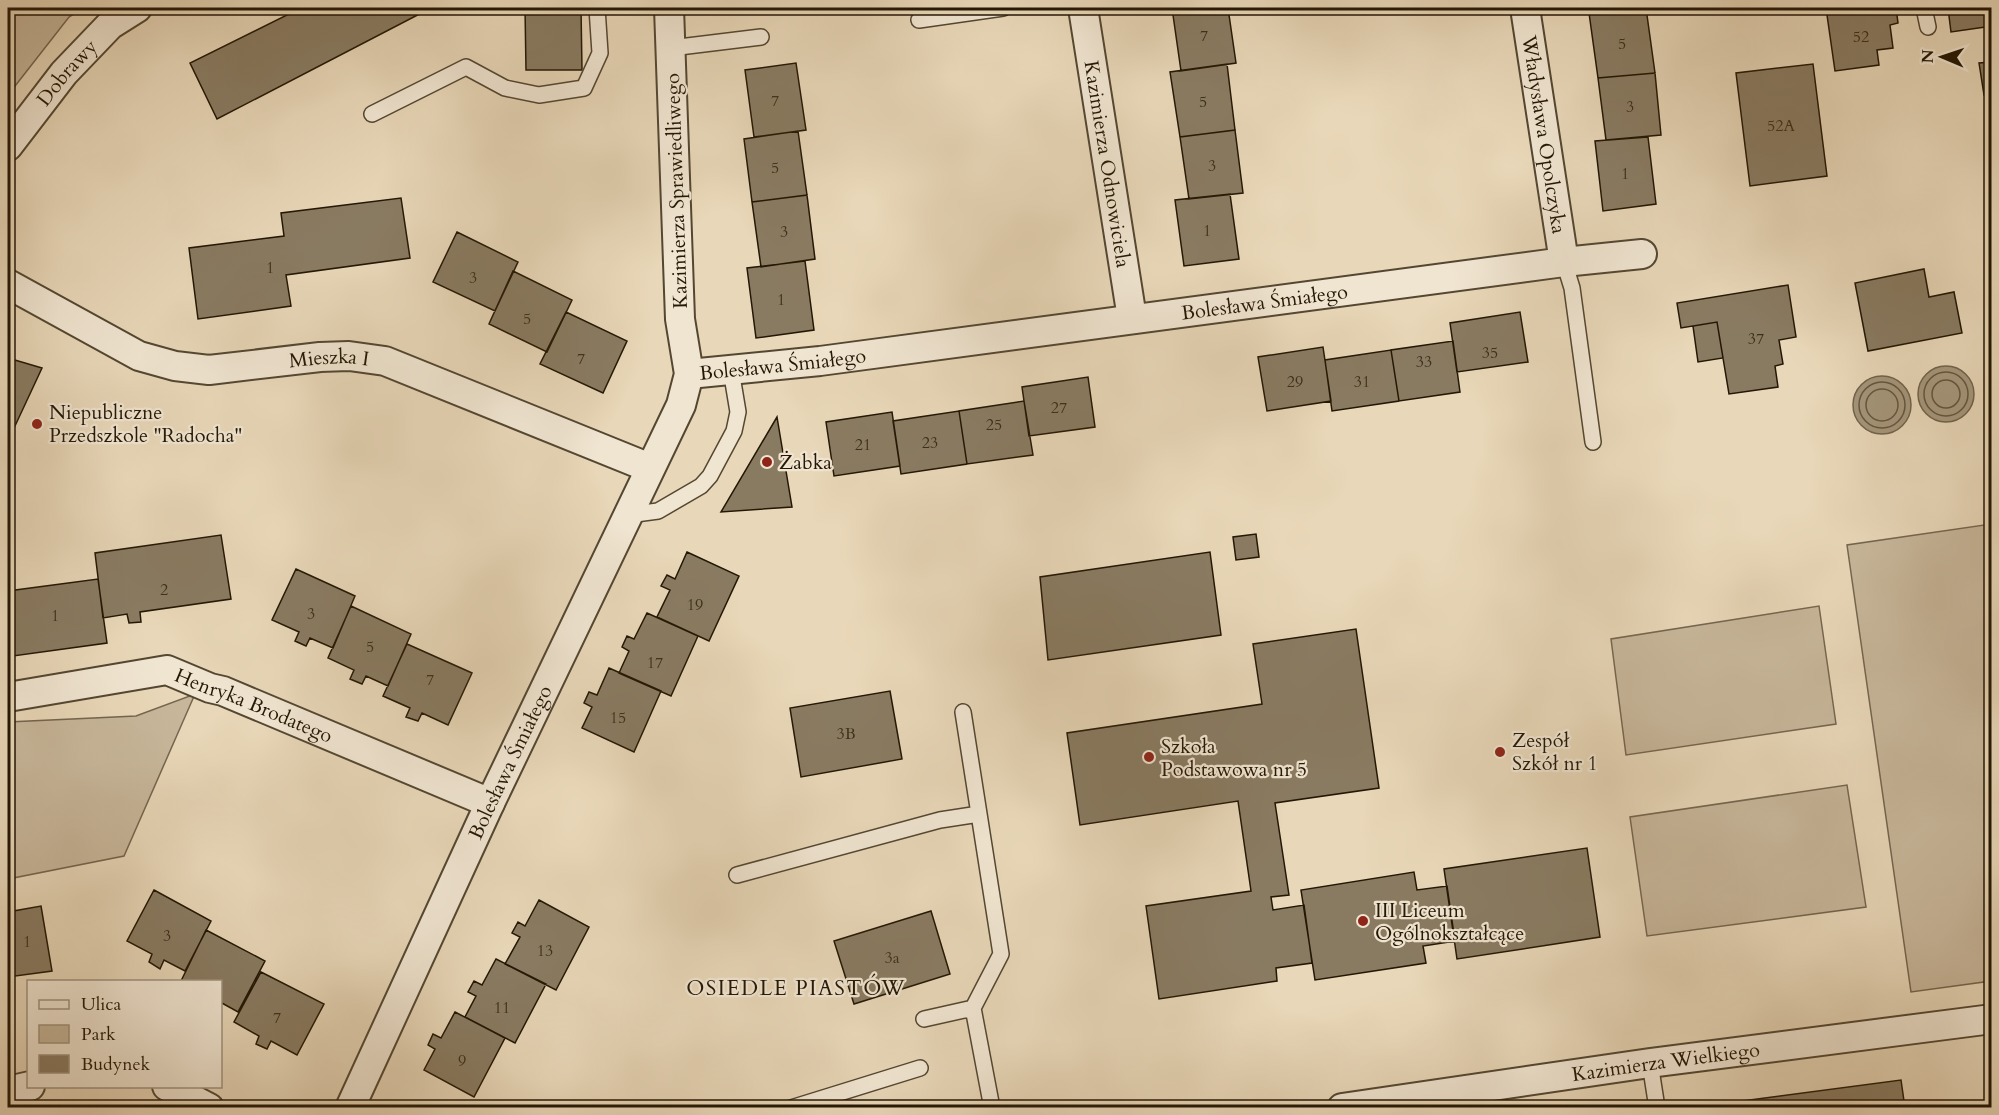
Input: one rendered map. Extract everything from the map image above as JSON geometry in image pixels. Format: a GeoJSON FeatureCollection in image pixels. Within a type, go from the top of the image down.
{"type":"FeatureCollection","features":[{"type":"Feature","properties":{"kind":"street","name":"Dobrawy"},"geometry":{"type":"LineString","coordinates":[[8,146],[64,73],[110,25],[137,8]]}},
{"type":"Feature","properties":{"kind":"street","name":"Kazimierza Sprawiedliwego"},"geometry":{"type":"LineString","coordinates":[[669,8],[680,319],[689,374]]}},
{"type":"Feature","properties":{"kind":"street","name":"Kazimierza Odnowiciela"},"geometry":{"type":"LineString","coordinates":[[1083,8],[1132,318]]}},
{"type":"Feature","properties":{"kind":"street","name":"Władysława Opolczyka"},"geometry":{"type":"LineString","coordinates":[[1526,8],[1564,262]]}},
{"type":"Feature","properties":{"kind":"street","name":"Bolesława Śmiałego"},"geometry":{"type":"LineString","coordinates":[[350,1107],[490,803],[681,405],[689,374],[820,361],[1132,318],[1642,254]]}},
{"type":"Feature","properties":{"kind":"street","name":"Mieszka I"},"geometry":{"type":"LineString","coordinates":[[8,284],[139,356],[175,366],[209,370],[320,357],[348,356],[385,361],[650,468]]}},
{"type":"Feature","properties":{"kind":"street","name":"Henryka Brodatego"},"geometry":{"type":"LineString","coordinates":[[8,698],[167,670],[210,688],[234,695],[490,803]]}},
{"type":"Feature","properties":{"kind":"street","name":"Kazimierza Wielkiego"},"geometry":{"type":"LineString","coordinates":[[1342,1107],[1650,1063],[1992,1019]]}},
{"type":"Feature","properties":{"kind":"street"},"geometry":{"type":"LineString","coordinates":[[8,1091],[27,1087]]}},
{"type":"Feature","properties":{"kind":"street"},"geometry":{"type":"LineString","coordinates":[[171,1088],[209,1107]]}},
{"type":"Feature","properties":{"kind":"lane"},"geometry":{"type":"LineString","coordinates":[[372,114],[466,67],[505,88],[539,95],[584,87],[600,53],[597,8]]}},
{"type":"Feature","properties":{"kind":"lane"},"geometry":{"type":"LineString","coordinates":[[919,20],[1003,8]]}},
{"type":"Feature","properties":{"kind":"lane"},"geometry":{"type":"LineString","coordinates":[[1924,8],[1928,27]]}},
{"type":"Feature","properties":{"kind":"lane"},"geometry":{"type":"LineString","coordinates":[[671,48],[761,37]]}},
{"type":"Feature","properties":{"kind":"lane"},"geometry":{"type":"LineString","coordinates":[[1564,262],[1572,288],[1593,442]]}},
{"type":"Feature","properties":{"kind":"lane"},"geometry":{"type":"LineString","coordinates":[[628,515],[658,511],[700,486],[710,476],[734,430],[738,412],[731,370]]}},
{"type":"Feature","properties":{"kind":"lane"},"geometry":{"type":"LineString","coordinates":[[963,712],[1001,954],[973,1008],[992,1107]]}},
{"type":"Feature","properties":{"kind":"lane"},"geometry":{"type":"LineString","coordinates":[[737,875],[940,820],[979,814]]}},
{"type":"Feature","properties":{"kind":"lane"},"geometry":{"type":"LineString","coordinates":[[924,1019],[973,1008]]}},
{"type":"Feature","properties":{"kind":"lane"},"geometry":{"type":"LineString","coordinates":[[1650,1063],[1657,1107]]}},
{"type":"Feature","properties":{"kind":"lane"},"geometry":{"type":"LineString","coordinates":[[791,1107],[920,1068]]}},
{"type":"Feature","properties":{"kind":"green space"},"geometry":{"type":"Polygon","coordinates":[[[8,8],[83,8],[69,17],[8,95],[8,8]]]}},
{"type":"Feature","properties":{"kind":"green space"},"geometry":{"type":"Polygon","coordinates":[[[1991,524],[1991,981],[1911,992],[1847,545],[1991,524]]]}},
{"type":"Feature","properties":{"kind":"green space"},"geometry":{"type":"Polygon","coordinates":[[[1819,606],[1836,724],[1626,755],[1611,639],[1819,606]]]}},
{"type":"Feature","properties":{"kind":"green space"},"geometry":{"type":"Polygon","coordinates":[[[195,694],[124,856],[8,879],[8,722],[136,716],[195,694]]]}},
{"type":"Feature","properties":{"kind":"green space"},"geometry":{"type":"Polygon","coordinates":[[[1847,785],[1866,907],[1647,936],[1630,817],[1847,785]]]}},
{"type":"Feature","properties":{"kind":"water"},"geometry":{"type":"Polygon","coordinates":[[[1946,366],[1957,368],[1966,374],[1972,383],[1974,394],[1972,405],[1966,414],[1957,420],[1946,422],[1935,420],[1926,414],[1920,405],[1918,394],[1920,383],[1926,374],[1935,368],[1946,366]]]}},
{"type":"Feature","properties":{"kind":"water"},"geometry":{"type":"Polygon","coordinates":[[[1876,376],[1888,376],[1903,384],[1911,399],[1911,411],[1903,426],[1888,434],[1876,434],[1861,426],[1853,411],[1853,399],[1861,384],[1876,376]]]}},
{"type":"Feature","properties":{"kind":"building"},"geometry":{"type":"Polygon","coordinates":[[[301,8],[431,8],[217,119],[190,63],[301,8]]]}},
{"type":"Feature","properties":{"kind":"building"},"geometry":{"type":"Polygon","coordinates":[[[525,8],[581,8],[582,70],[526,70],[525,8]]]}},
{"type":"Feature","properties":{"kind":"building"},"geometry":{"type":"Polygon","coordinates":[[[1172,8],[1228,8],[1236,63],[1181,71],[1172,8]]]}},
{"type":"Feature","properties":{"kind":"building"},"geometry":{"type":"Polygon","coordinates":[[[1598,8],[1628,8],[1598,12],[1598,8]]]}},
{"type":"Feature","properties":{"kind":"building"},"geometry":{"type":"Polygon","coordinates":[[[1646,8],[1655,73],[1598,78],[1589,13],[1646,8]]]}},
{"type":"Feature","properties":{"kind":"building"},"geometry":{"type":"Polygon","coordinates":[[[1826,8],[1896,8],[1898,23],[1890,25],[1893,48],[1877,50],[1879,65],[1835,71],[1826,8]]]}},
{"type":"Feature","properties":{"kind":"building"},"geometry":{"type":"Polygon","coordinates":[[[1948,8],[1992,8],[1992,26],[1951,32],[1948,8]]]}},
{"type":"Feature","properties":{"kind":"building"},"geometry":{"type":"Polygon","coordinates":[[[1992,62],[1992,94],[1984,95],[1979,63],[1992,62]]]}},
{"type":"Feature","properties":{"kind":"building"},"geometry":{"type":"Polygon","coordinates":[[[796,63],[806,130],[754,137],[745,70],[796,63]]]}},
{"type":"Feature","properties":{"kind":"building"},"geometry":{"type":"Polygon","coordinates":[[[1227,64],[1235,130],[1180,137],[1170,72],[1227,64]]]}},
{"type":"Feature","properties":{"kind":"building"},"geometry":{"type":"Polygon","coordinates":[[[1813,64],[1827,176],[1750,186],[1736,73],[1813,64]]]}},
{"type":"Feature","properties":{"kind":"building"},"geometry":{"type":"Polygon","coordinates":[[[1655,73],[1661,135],[1606,140],[1598,78],[1655,73]]]}},
{"type":"Feature","properties":{"kind":"building"},"geometry":{"type":"Polygon","coordinates":[[[1235,130],[1243,193],[1189,199],[1180,137],[1235,130]]]}},
{"type":"Feature","properties":{"kind":"building"},"geometry":{"type":"Polygon","coordinates":[[[798,131],[807,195],[752,202],[744,139],[798,131]]]}},
{"type":"Feature","properties":{"kind":"building"},"geometry":{"type":"Polygon","coordinates":[[[1648,137],[1656,204],[1603,211],[1595,141],[1648,137]]]}},
{"type":"Feature","properties":{"kind":"building"},"geometry":{"type":"Polygon","coordinates":[[[1230,194],[1239,259],[1184,266],[1175,200],[1230,194]]]}},
{"type":"Feature","properties":{"kind":"building"},"geometry":{"type":"Polygon","coordinates":[[[807,195],[815,259],[761,267],[752,202],[807,195]]]}},
{"type":"Feature","properties":{"kind":"building"},"geometry":{"type":"Polygon","coordinates":[[[401,198],[410,258],[286,275],[291,306],[198,319],[189,248],[284,236],[281,213],[401,198]]]}},
{"type":"Feature","properties":{"kind":"building"},"geometry":{"type":"Polygon","coordinates":[[[457,232],[518,262],[495,311],[433,282],[457,232]]]}},
{"type":"Feature","properties":{"kind":"building"},"geometry":{"type":"Polygon","coordinates":[[[805,261],[814,330],[756,338],[747,268],[805,261]]]}},
{"type":"Feature","properties":{"kind":"building"},"geometry":{"type":"Polygon","coordinates":[[[1924,269],[1929,297],[1954,292],[1962,333],[1868,351],[1855,283],[1924,269]]]}},
{"type":"Feature","properties":{"kind":"building"},"geometry":{"type":"Polygon","coordinates":[[[513,271],[572,300],[547,352],[489,324],[513,271]]]}},
{"type":"Feature","properties":{"kind":"building"},"geometry":{"type":"Polygon","coordinates":[[[1788,285],[1796,337],[1779,340],[1783,364],[1775,366],[1778,387],[1729,394],[1717,322],[1681,328],[1677,303],[1788,285]]]}},
{"type":"Feature","properties":{"kind":"building"},"geometry":{"type":"Polygon","coordinates":[[[566,312],[627,341],[603,393],[540,364],[566,312]]]}},
{"type":"Feature","properties":{"kind":"building"},"geometry":{"type":"Polygon","coordinates":[[[1520,312],[1528,362],[1457,372],[1450,323],[1520,312]]]}},
{"type":"Feature","properties":{"kind":"building"},"geometry":{"type":"Polygon","coordinates":[[[1717,322],[1723,358],[1698,362],[1693,326],[1717,322]]]}},
{"type":"Feature","properties":{"kind":"building"},"geometry":{"type":"Polygon","coordinates":[[[1453,341],[1460,392],[1399,401],[1391,350],[1453,341]]]}},
{"type":"Feature","properties":{"kind":"building"},"geometry":{"type":"Polygon","coordinates":[[[1323,347],[1331,401],[1267,411],[1258,357],[1323,347]]]}},
{"type":"Feature","properties":{"kind":"building"},"geometry":{"type":"Polygon","coordinates":[[[1391,350],[1399,401],[1332,411],[1325,360],[1391,350]]]}},
{"type":"Feature","properties":{"kind":"building"},"geometry":{"type":"Polygon","coordinates":[[[8,358],[42,368],[8,441],[8,358]]]}},
{"type":"Feature","properties":{"kind":"building"},"geometry":{"type":"Polygon","coordinates":[[[1088,377],[1095,427],[1029,436],[1022,387],[1088,377]]]}},
{"type":"Feature","properties":{"kind":"building"},"geometry":{"type":"Polygon","coordinates":[[[1024,401],[1033,455],[967,464],[959,411],[1024,401]]]}},
{"type":"Feature","properties":{"kind":"building"},"geometry":{"type":"Polygon","coordinates":[[[959,411],[967,464],[901,474],[893,421],[959,411]]]}},
{"type":"Feature","properties":{"kind":"building"},"geometry":{"type":"Polygon","coordinates":[[[892,412],[900,466],[834,476],[826,422],[892,412]]]}},
{"type":"Feature","properties":{"kind":"building","name":"Żabka"},"geometry":{"type":"Polygon","coordinates":[[[777,417],[792,507],[721,512],[777,417]]]}},
{"type":"Feature","properties":{"kind":"building"},"geometry":{"type":"Polygon","coordinates":[[[1256,534],[1259,557],[1236,560],[1233,537],[1256,534]]]}},
{"type":"Feature","properties":{"kind":"building"},"geometry":{"type":"Polygon","coordinates":[[[221,535],[231,599],[140,612],[141,622],[129,623],[127,614],[103,618],[95,553],[221,535]]]}},
{"type":"Feature","properties":{"kind":"building"},"geometry":{"type":"Polygon","coordinates":[[[687,552],[739,576],[709,641],[657,617],[670,590],[661,586],[667,575],[675,579],[687,552]]]}},
{"type":"Feature","properties":{"kind":"building"},"geometry":{"type":"Polygon","coordinates":[[[1210,552],[1221,635],[1048,660],[1040,577],[1210,552]]]}},
{"type":"Feature","properties":{"kind":"building"},"geometry":{"type":"Polygon","coordinates":[[[296,569],[355,596],[333,648],[310,638],[306,646],[295,641],[299,632],[272,620],[296,569]]]}},
{"type":"Feature","properties":{"kind":"building"},"geometry":{"type":"Polygon","coordinates":[[[98,579],[107,643],[13,656],[8,591],[98,579]]]}},
{"type":"Feature","properties":{"kind":"building"},"geometry":{"type":"Polygon","coordinates":[[[351,606],[411,634],[388,686],[366,676],[362,684],[350,679],[354,670],[328,658],[351,606]]]}},
{"type":"Feature","properties":{"kind":"building"},"geometry":{"type":"Polygon","coordinates":[[[647,613],[698,636],[671,696],[619,673],[629,651],[622,647],[627,636],[634,639],[647,613]]]}},
{"type":"Feature","properties":{"kind":"building"},"geometry":{"type":"Polygon","coordinates":[[[1356,629],[1379,788],[1275,803],[1289,895],[1271,897],[1273,910],[1304,905],[1312,963],[1276,968],[1277,981],[1159,999],[1146,906],[1251,891],[1238,801],[1080,825],[1067,733],[1262,704],[1253,644],[1356,629]]]}},
{"type":"Feature","properties":{"kind":"building"},"geometry":{"type":"Polygon","coordinates":[[[407,644],[472,673],[448,725],[422,713],[418,721],[406,717],[410,708],[383,696],[407,644]]]}},
{"type":"Feature","properties":{"kind":"building"},"geometry":{"type":"Polygon","coordinates":[[[609,668],[661,691],[634,752],[582,728],[592,707],[584,703],[589,692],[597,695],[609,668]]]}},
{"type":"Feature","properties":{"kind":"building"},"geometry":{"type":"Polygon","coordinates":[[[890,691],[902,759],[801,777],[790,708],[890,691]]]}},
{"type":"Feature","properties":{"kind":"building"},"geometry":{"type":"Polygon","coordinates":[[[1587,848],[1600,937],[1457,959],[1444,869],[1587,848]]]}},
{"type":"Feature","properties":{"kind":"building"},"geometry":{"type":"Polygon","coordinates":[[[1414,872],[1417,890],[1447,886],[1455,941],[1423,946],[1426,963],[1315,980],[1301,890],[1414,872]]]}},
{"type":"Feature","properties":{"kind":"building"},"geometry":{"type":"Polygon","coordinates":[[[154,890],[211,921],[185,971],[164,960],[160,969],[149,962],[152,954],[127,941],[154,890]]]}},
{"type":"Feature","properties":{"kind":"building"},"geometry":{"type":"Polygon","coordinates":[[[539,900],[589,927],[556,990],[505,964],[520,937],[512,933],[518,922],[525,926],[539,900]]]}},
{"type":"Feature","properties":{"kind":"building"},"geometry":{"type":"Polygon","coordinates":[[[41,906],[52,971],[8,977],[8,912],[41,906]]]}},
{"type":"Feature","properties":{"kind":"building"},"geometry":{"type":"Polygon","coordinates":[[[931,911],[950,974],[854,1004],[834,941],[931,911]]]}},
{"type":"Feature","properties":{"kind":"building"},"geometry":{"type":"Polygon","coordinates":[[[206,930],[265,961],[238,1012],[222,1003],[222,980],[181,980],[206,930]]]}},
{"type":"Feature","properties":{"kind":"building"},"geometry":{"type":"Polygon","coordinates":[[[496,959],[546,984],[515,1043],[465,1017],[476,996],[468,992],[474,981],[482,985],[496,959]]]}},
{"type":"Feature","properties":{"kind":"building"},"geometry":{"type":"Polygon","coordinates":[[[261,972],[324,1004],[297,1055],[271,1041],[267,1049],[256,1044],[259,1036],[234,1022],[261,972]]]}},
{"type":"Feature","properties":{"kind":"building"},"geometry":{"type":"Polygon","coordinates":[[[455,1012],[505,1038],[474,1097],[424,1070],[435,1049],[428,1045],[433,1034],[441,1038],[455,1012]]]}},
{"type":"Feature","properties":{"kind":"building"},"geometry":{"type":"Polygon","coordinates":[[[1901,1080],[1905,1108],[1697,1108],[1697,1107],[1901,1080]]]}},
{"type":"Feature","properties":{"kind":"place","name":"Niepubliczne Przedszkole \"Radocha\""},"geometry":{"type":"Point","coordinates":[37,424]}},
{"type":"Feature","properties":{"kind":"place","name":"Żabka"},"geometry":{"type":"Point","coordinates":[767,462]}},
{"type":"Feature","properties":{"kind":"place","name":"Zespół Szkół nr 1"},"geometry":{"type":"Point","coordinates":[1500,752]}},
{"type":"Feature","properties":{"kind":"place","name":"Szkoła Podstawowa nr 5"},"geometry":{"type":"Point","coordinates":[1149,757]}},
{"type":"Feature","properties":{"kind":"place","name":"III Liceum Ogólnokształcące"},"geometry":{"type":"Point","coordinates":[1363,921]}},
{"type":"Feature","properties":{"kind":"district","name":"OSIEDLE PIASTÓW"},"geometry":{"type":"Point","coordinates":[796,988]}}]}
